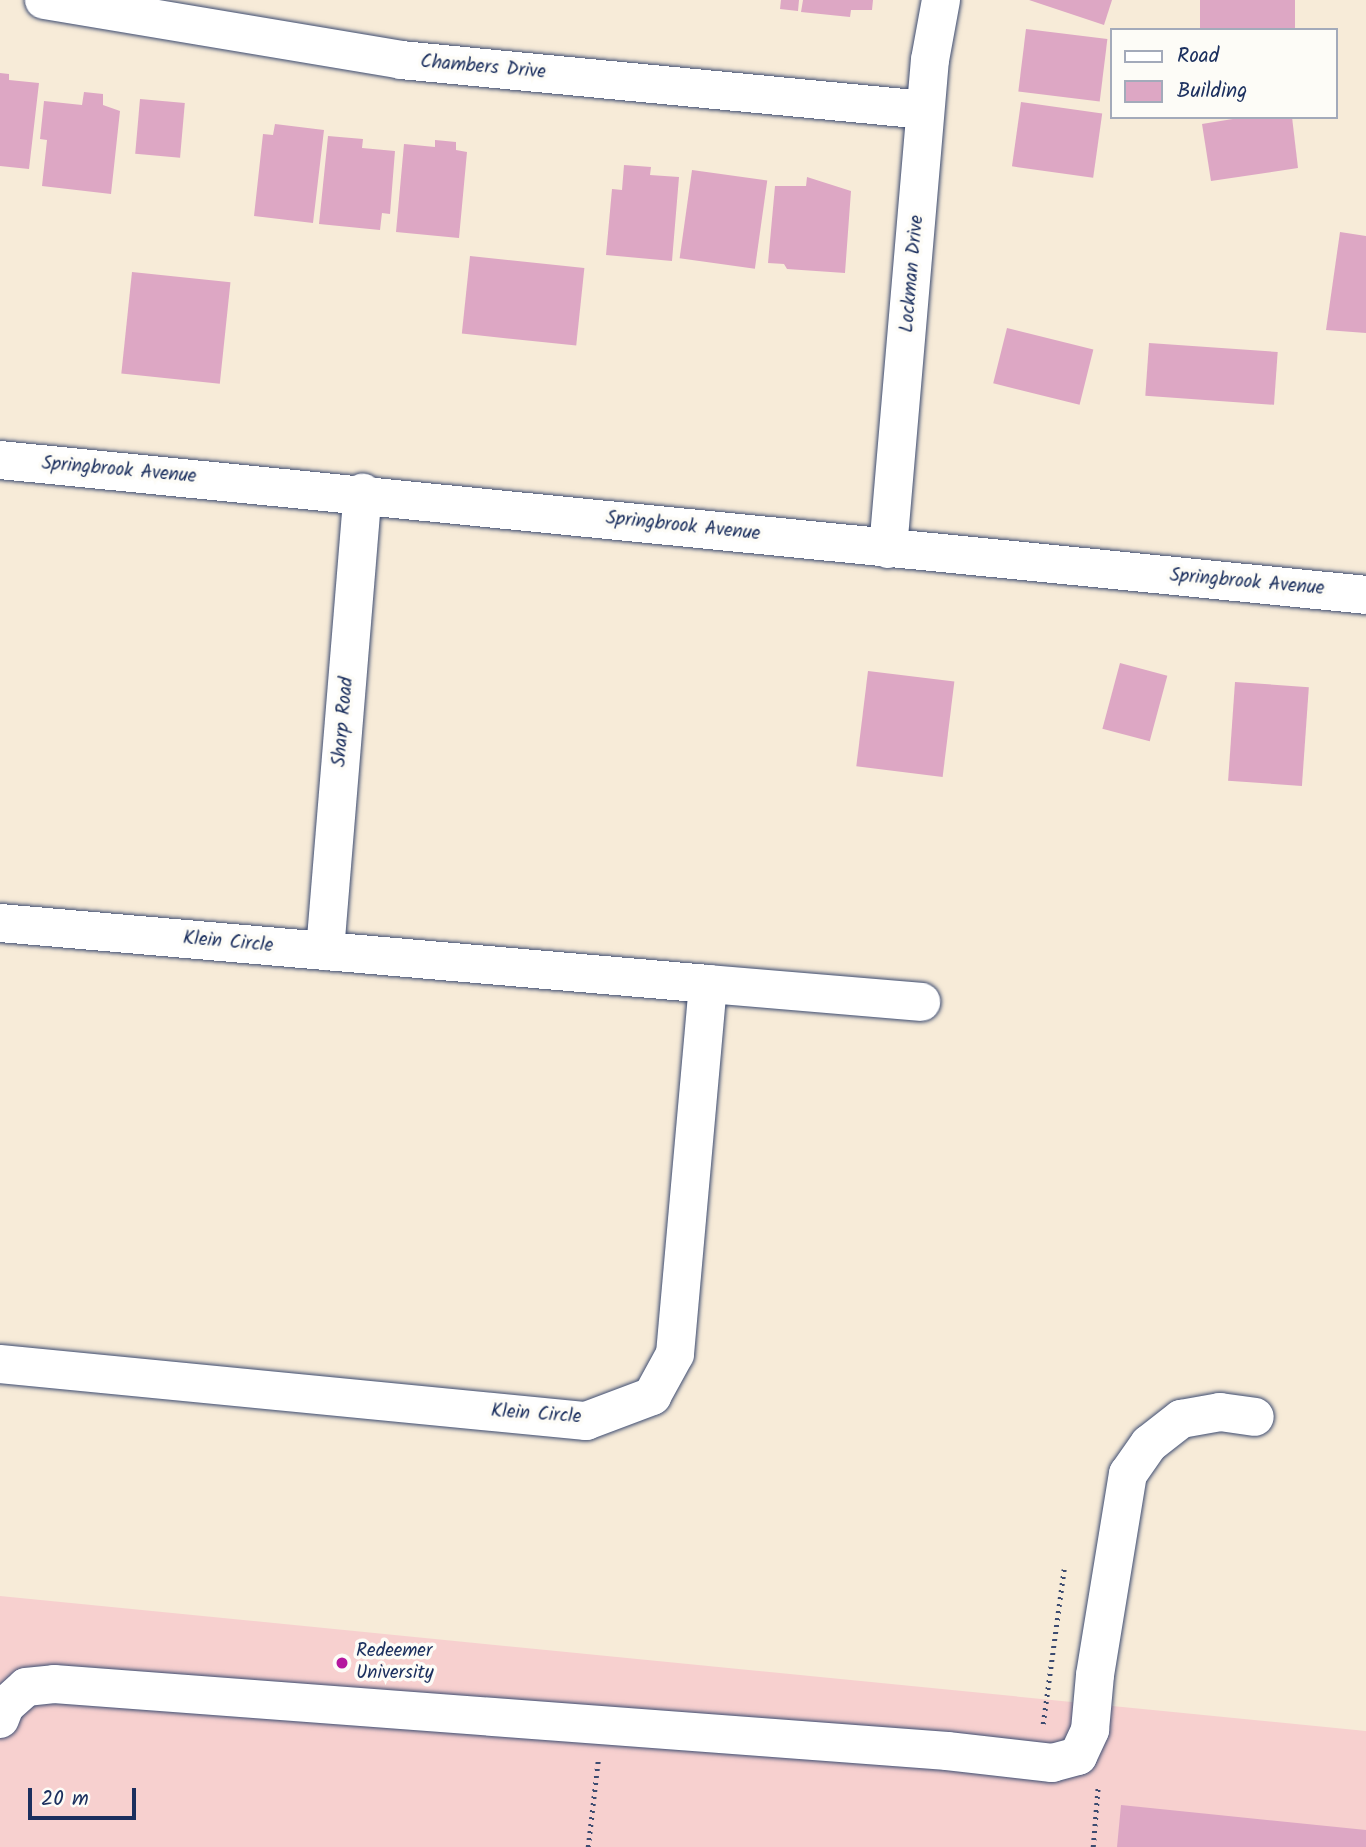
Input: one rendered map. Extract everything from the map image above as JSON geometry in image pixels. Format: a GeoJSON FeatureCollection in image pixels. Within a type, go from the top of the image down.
{"type":"FeatureCollection","features":[{"type":"Feature","properties":{"kind":"street","name":"Chambers Drive"},"geometry":{"type":"LineString","coordinates":[[44,0],[401,60],[925,110]]}},
{"type":"Feature","properties":{"kind":"street","name":"Lockman Drive"},"geometry":{"type":"LineString","coordinates":[[888,549],[925,110],[941,0]]}},
{"type":"Feature","properties":{"kind":"street","name":"Springbrook Avenue"},"geometry":{"type":"LineString","coordinates":[[0,460],[363,493],[888,549],[1366,595]]}},
{"type":"Feature","properties":{"kind":"street","name":"Sharp Road"},"geometry":{"type":"LineString","coordinates":[[325,951],[363,493]]}},
{"type":"Feature","properties":{"kind":"street","name":"Klein Circle"},"geometry":{"type":"LineString","coordinates":[[0,923],[920,1002]]}},
{"type":"Feature","properties":{"kind":"street","name":"Klein Circle"},"geometry":{"type":"LineString","coordinates":[[0,1364],[586,1421],[652,1396],[675,1353],[708,984]]}},
{"type":"Feature","properties":{"kind":"street"},"geometry":{"type":"LineString","coordinates":[[0,1719],[5,1706],[26,1687],[54,1684],[601,1725],[1052,1763],[1078,1756],[1090,1730],[1108,1583],[1128,1474],[1149,1444],[1181,1419],[1220,1412],[1255,1417]]}},
{"type":"Feature","properties":{"kind":"path"},"geometry":{"type":"LineString","coordinates":[[588,1847],[601,1725]]}},
{"type":"Feature","properties":{"kind":"path"},"geometry":{"type":"LineString","coordinates":[[1078,1756],[1100,1787],[1093,1847]]}},
{"type":"Feature","properties":{"kind":"shaded area","name":"Redeemer University"},"geometry":{"type":"Polygon","coordinates":[[[0,1596],[1366,1731],[1366,1847],[0,1847],[0,1596]]]}},
{"type":"Feature","properties":{"kind":"building"},"geometry":{"type":"Polygon","coordinates":[[[781,0],[799,0],[798,11],[780,9],[781,0]]]}},
{"type":"Feature","properties":{"kind":"building"},"geometry":{"type":"Polygon","coordinates":[[[803,0],[873,0],[872,10],[851,10],[850,17],[801,12],[803,0]]]}},
{"type":"Feature","properties":{"kind":"building"},"geometry":{"type":"Polygon","coordinates":[[[1029,0],[1112,0],[1104,25],[1029,0]]]}},
{"type":"Feature","properties":{"kind":"building"},"geometry":{"type":"Polygon","coordinates":[[[1200,0],[1295,0],[1295,28],[1200,28],[1200,0]]]}},
{"type":"Feature","properties":{"kind":"building"},"geometry":{"type":"Polygon","coordinates":[[[1026,29],[1107,39],[1100,102],[1018,92],[1026,29]]]}},
{"type":"Feature","properties":{"kind":"building"},"geometry":{"type":"Polygon","coordinates":[[[0,73],[9,74],[9,80],[39,83],[29,169],[0,166],[0,73]]]}},
{"type":"Feature","properties":{"kind":"building"},"geometry":{"type":"Polygon","coordinates":[[[84,92],[103,94],[103,105],[120,111],[111,194],[42,186],[47,140],[40,139],[44,101],[82,105],[84,92]]]}},
{"type":"Feature","properties":{"kind":"building"},"geometry":{"type":"Polygon","coordinates":[[[140,99],[185,103],[180,158],[135,154],[140,99]]]}},
{"type":"Feature","properties":{"kind":"building"},"geometry":{"type":"Polygon","coordinates":[[[1021,102],[1102,113],[1093,178],[1012,166],[1021,102]]]}},
{"type":"Feature","properties":{"kind":"building"},"geometry":{"type":"Polygon","coordinates":[[[1233,119],[1292,119],[1298,168],[1211,181],[1202,124],[1233,119]]]}},
{"type":"Feature","properties":{"kind":"building"},"geometry":{"type":"Polygon","coordinates":[[[275,124],[324,130],[313,223],[254,216],[263,134],[273,135],[275,124]]]}},
{"type":"Feature","properties":{"kind":"building"},"geometry":{"type":"Polygon","coordinates":[[[328,136],[363,139],[362,148],[395,151],[390,214],[382,213],[380,230],[319,224],[328,136]]]}},
{"type":"Feature","properties":{"kind":"building"},"geometry":{"type":"Polygon","coordinates":[[[435,140],[456,142],[456,150],[467,152],[459,238],[396,232],[404,144],[435,147],[435,140]]]}},
{"type":"Feature","properties":{"kind":"building"},"geometry":{"type":"Polygon","coordinates":[[[624,165],[651,167],[650,175],[679,177],[672,261],[606,255],[612,189],[622,190],[624,165]]]}},
{"type":"Feature","properties":{"kind":"building"},"geometry":{"type":"Polygon","coordinates":[[[692,170],[767,181],[755,269],[680,258],[692,170]]]}},
{"type":"Feature","properties":{"kind":"building"},"geometry":{"type":"Polygon","coordinates":[[[807,177],[851,191],[845,273],[787,269],[784,264],[768,263],[775,186],[806,186],[807,177]]]}},
{"type":"Feature","properties":{"kind":"building"},"geometry":{"type":"Polygon","coordinates":[[[1340,232],[1366,236],[1366,333],[1326,330],[1340,232]]]}},
{"type":"Feature","properties":{"kind":"building"},"geometry":{"type":"Polygon","coordinates":[[[470,256],[584,268],[576,346],[462,334],[470,256]]]}},
{"type":"Feature","properties":{"kind":"building"},"geometry":{"type":"Polygon","coordinates":[[[132,272],[230,282],[220,384],[121,373],[132,272]]]}},
{"type":"Feature","properties":{"kind":"building"},"geometry":{"type":"Polygon","coordinates":[[[1007,328],[1093,350],[1080,405],[993,383],[1007,328]]]}},
{"type":"Feature","properties":{"kind":"building"},"geometry":{"type":"Polygon","coordinates":[[[1149,343],[1278,352],[1274,405],[1145,396],[1149,343]]]}},
{"type":"Feature","properties":{"kind":"building"},"geometry":{"type":"Polygon","coordinates":[[[1120,663],[1167,676],[1150,741],[1102,729],[1120,663]]]}},
{"type":"Feature","properties":{"kind":"building"},"geometry":{"type":"Polygon","coordinates":[[[868,671],[954,682],[943,777],[856,766],[868,671]]]}},
{"type":"Feature","properties":{"kind":"building"},"geometry":{"type":"Polygon","coordinates":[[[1235,682],[1309,687],[1302,786],[1228,781],[1235,682]]]}},
{"type":"Feature","properties":{"kind":"building"},"geometry":{"type":"Polygon","coordinates":[[[1121,1805],[1366,1830],[1366,1847],[1117,1847],[1121,1805]]]}},
{"type":"Feature","properties":{"kind":"place","name":"Redeemer University"},"geometry":{"type":"Point","coordinates":[342,1663]}}]}
